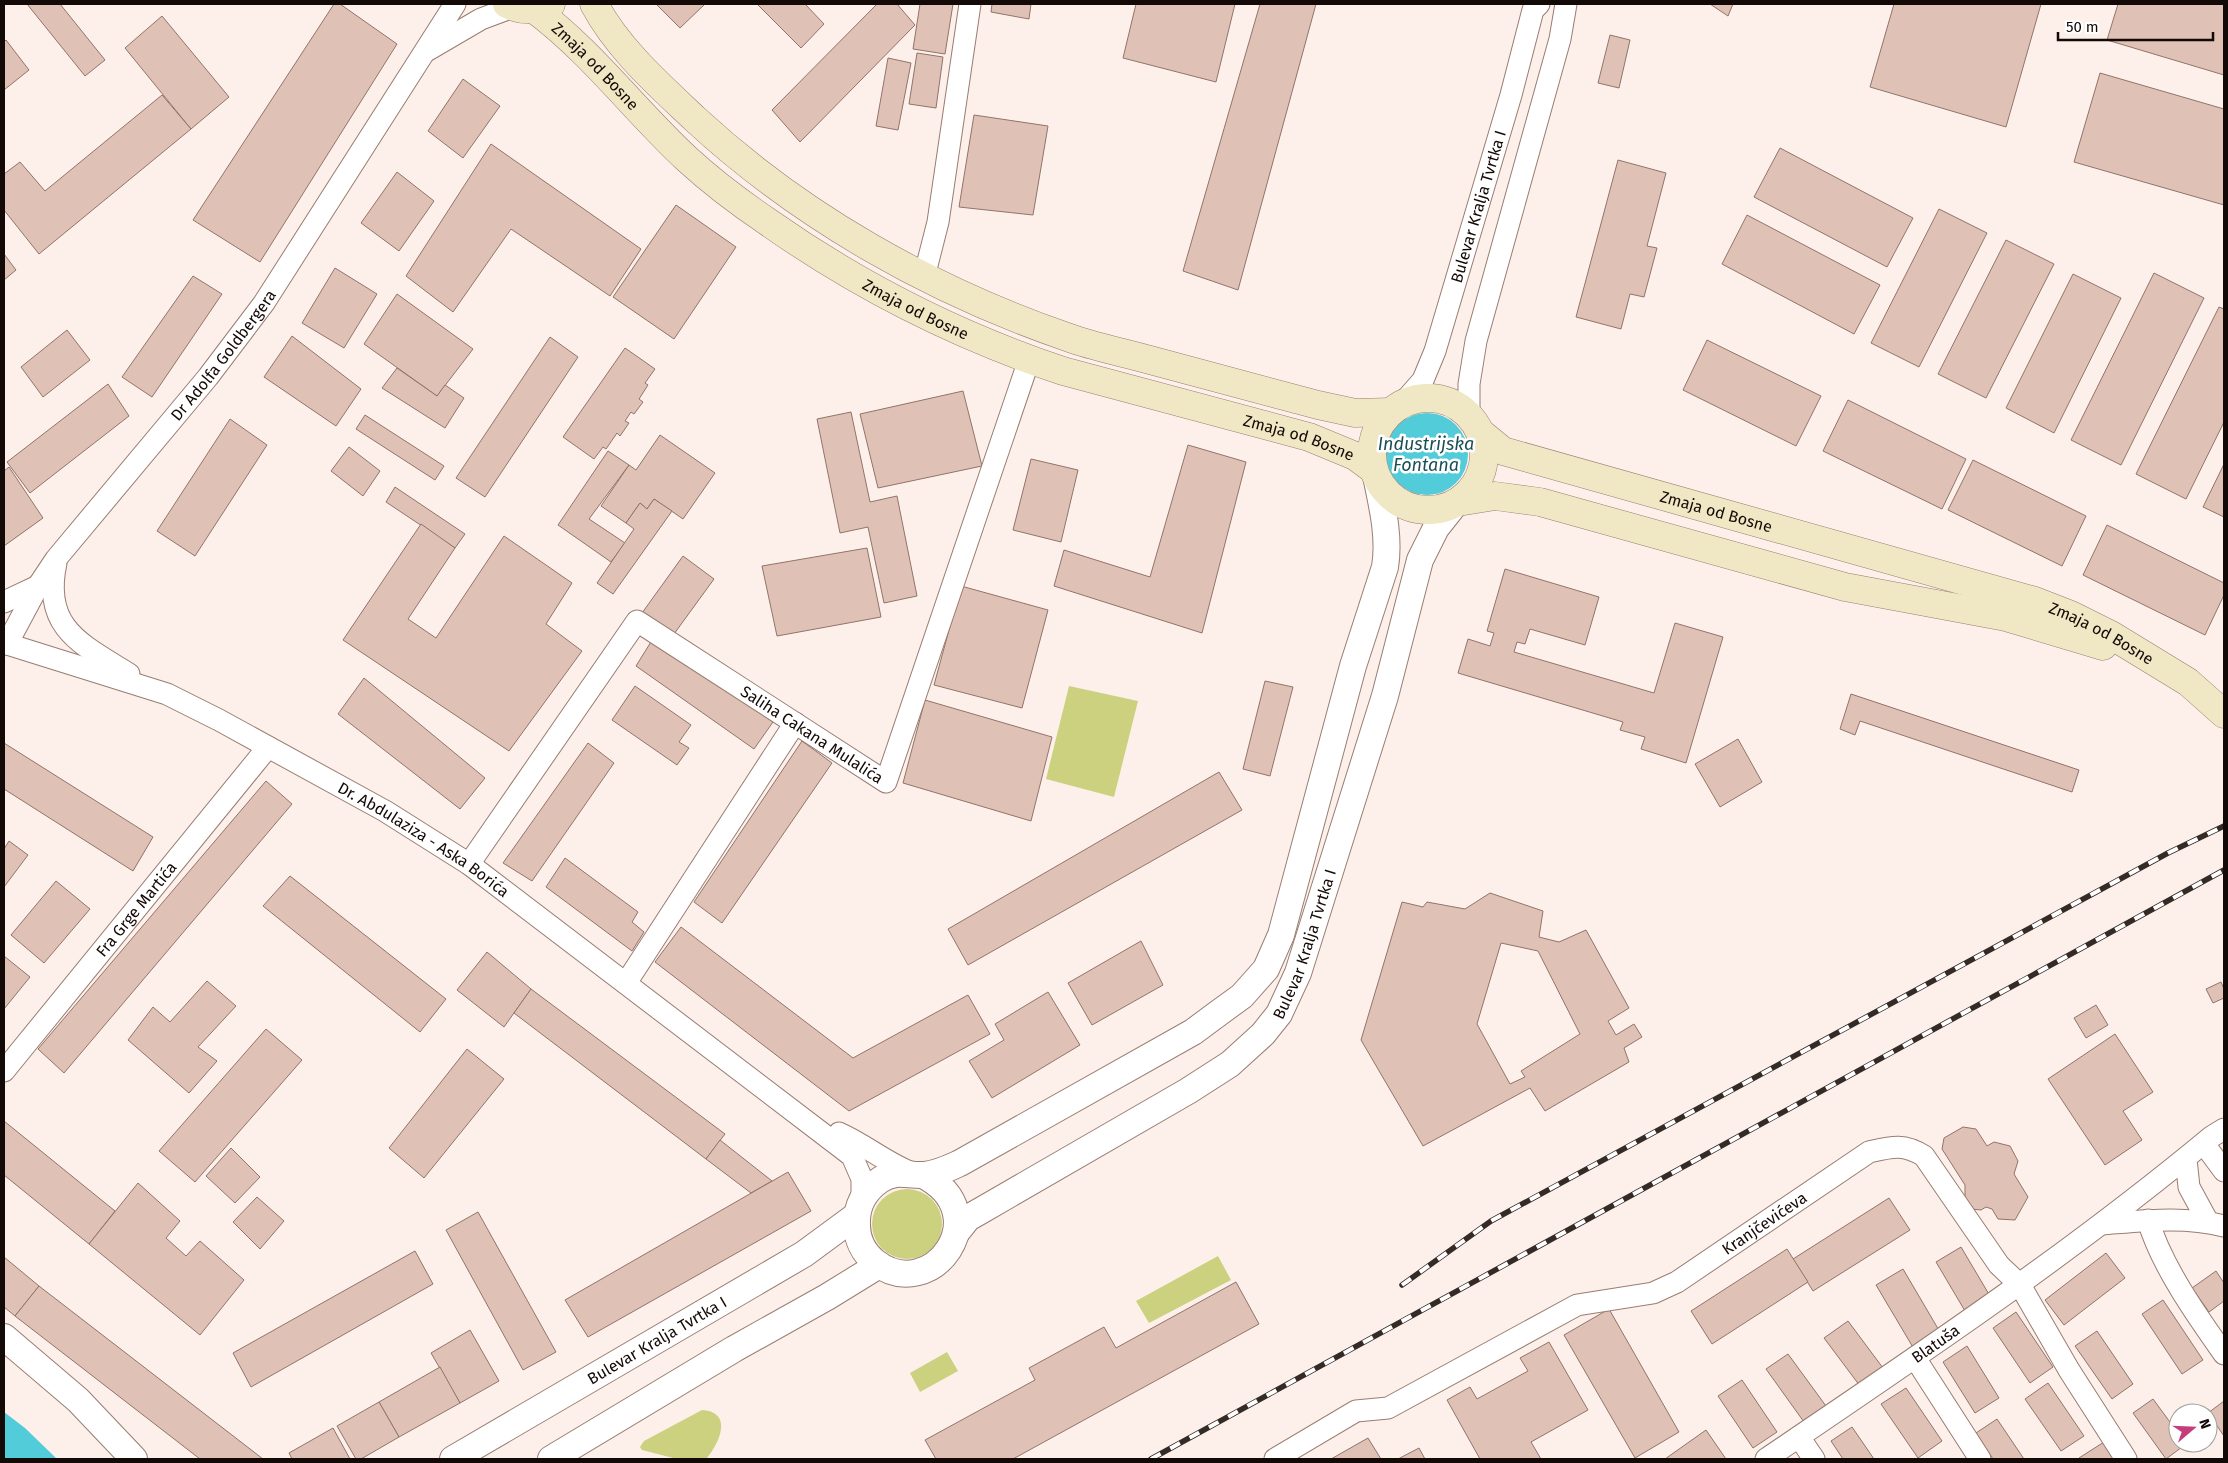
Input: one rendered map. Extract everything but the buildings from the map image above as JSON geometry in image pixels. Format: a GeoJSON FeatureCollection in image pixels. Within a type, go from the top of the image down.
{"type":"FeatureCollection","features":[{"type":"Feature","properties":{"kind":"main road","name":"Zmaja od Bosne"},"geometry":{"type":"LineString","coordinates":[[594,4],[614,35],[659,85],[712,134],[764,178],[822,218],[924,277],[990,308],[1069,338],[1318,405],[1355,413],[1396,408],[1419,398],[1437,398],[1454,404],[1503,451],[2035,601],[2071,615],[2111,635],[2152,662]]}},
{"type":"Feature","properties":{"kind":"main road","name":"Zmaja od Bosne"},"geometry":{"type":"LineString","coordinates":[[526,6],[560,28],[583,50],[635,108],[689,161],[746,207],[802,246],[858,280],[980,341],[1029,360],[1063,371],[1309,437],[1354,456],[1375,473]]}},
{"type":"Feature","properties":{"kind":"main road","name":"Zmaja od Bosne"},"geometry":{"type":"LineString","coordinates":[[1396,408],[1380,424],[1374,439],[1371,454],[1375,473],[1386,492],[1401,504],[1418,510],[1437,510],[1457,503],[1494,496],[1540,502],[1845,587],[2006,617],[2152,662]]}},
{"type":"Feature","properties":{"kind":"main road"},"geometry":{"type":"LineString","coordinates":[[1457,503],[1470,492],[1479,479],[1484,464],[1485,448],[1475,424]]}},
{"type":"Feature","properties":{"kind":"main road"},"geometry":{"type":"LineString","coordinates":[[2152,662],[2188,682],[2224,714]]}},
{"type":"Feature","properties":{"kind":"street","name":"Dr Adolfa Goldbergera"},"geometry":{"type":"LineString","coordinates":[[5,644],[38,586],[56,559],[208,377],[264,303],[455,4]]}},
{"type":"Feature","properties":{"kind":"street"},"geometry":{"type":"LineString","coordinates":[[924,277],[938,222],[970,4]]}},
{"type":"Feature","properties":{"kind":"street","name":"Bulevar Kralja Tvrtka I"},"geometry":{"type":"LineString","coordinates":[[1396,408],[1423,380],[1435,352],[1511,95],[1534,10],[1539,4]]}},
{"type":"Feature","properties":{"kind":"street","name":"Bulevar Kralja Tvrtka I"},"geometry":{"type":"LineString","coordinates":[[1475,424],[1469,384],[1476,341],[1560,39],[1566,4]]}},
{"type":"Feature","properties":{"kind":"street","name":"Dr Adolfa Goldbergera"},"geometry":{"type":"LineString","coordinates":[[423,52],[481,19],[526,6]]}},
{"type":"Feature","properties":{"kind":"street","name":"Saliha Cakana Mulalića"},"geometry":{"type":"LineString","coordinates":[[469,864],[638,621],[886,782],[1029,360]]}},
{"type":"Feature","properties":{"kind":"street","name":"Bulevar Kralja Tvrtka I"},"geometry":{"type":"LineString","coordinates":[[453,1459],[804,1254],[859,1207],[869,1190],[880,1180],[895,1174],[942,1171],[960,1163],[1192,1032],[1242,996],[1266,969],[1281,935],[1347,688],[1385,567],[1388,552],[1384,513],[1375,473]]}},
{"type":"Feature","properties":{"kind":"street","name":"Bulevar Kralja Tvrtka I"},"geometry":{"type":"LineString","coordinates":[[956,1233],[968,1218],[1188,1091],[1230,1064],[1263,1034],[1279,1014],[1298,973],[1385,696],[1420,560],[1436,528],[1457,503]]}},
{"type":"Feature","properties":{"kind":"street"},"geometry":{"type":"LineString","coordinates":[[56,559],[51,584],[56,612],[63,625],[80,641],[103,658],[167,694]]}},
{"type":"Feature","properties":{"kind":"street"},"geometry":{"type":"LineString","coordinates":[[4,602],[38,586]]}},
{"type":"Feature","properties":{"kind":"street","name":"Dr. Abdulaziza - Aska Borića"},"geometry":{"type":"LineString","coordinates":[[5,644],[167,694],[385,811],[469,864],[852,1156],[862,1179],[859,1207]]}},
{"type":"Feature","properties":{"kind":"street"},"geometry":{"type":"LineString","coordinates":[[626,983],[795,723]]}},
{"type":"Feature","properties":{"kind":"street","name":"Fra Grge Martića"},"geometry":{"type":"LineString","coordinates":[[4,1071],[268,747]]}},
{"type":"Feature","properties":{"kind":"street","name":"Dr. Abdulaziza - Aska Borića"},"geometry":{"type":"LineString","coordinates":[[798,1113],[854,1140],[892,1165],[917,1174]]}},
{"type":"Feature","properties":{"kind":"street","name":"Blatuša"},"geometry":{"type":"LineString","coordinates":[[1766,1459],[2020,1285],[2186,1159],[2213,1137],[2224,1120]]}},
{"type":"Feature","properties":{"kind":"street"},"geometry":{"type":"LineString","coordinates":[[2213,1137],[2224,1171]]}},
{"type":"Feature","properties":{"kind":"street","name":"Kranjčevićeva"},"geometry":{"type":"LineString","coordinates":[[1274,1459],[1356,1412],[1388,1408],[1577,1305],[1653,1293],[1678,1282],[1868,1152],[1895,1146],[1913,1150],[1924,1156],[1999,1265],[2020,1285],[2069,1370],[2126,1459]]}},
{"type":"Feature","properties":{"kind":"street"},"geometry":{"type":"LineString","coordinates":[[2186,1159],[2189,1187],[2216,1224]]}},
{"type":"Feature","properties":{"kind":"street","name":"Bulevar Kralja Tvrtka I"},"geometry":{"type":"LineString","coordinates":[[879,1265],[892,1271],[906,1273],[926,1269],[944,1257],[952,1246],[956,1233],[957,1218],[954,1204],[936,1182],[917,1174]]}},
{"type":"Feature","properties":{"kind":"street"},"geometry":{"type":"LineString","coordinates":[[551,1459],[734,1349],[827,1297],[879,1265],[871,1259],[860,1242],[857,1232],[859,1207]]}},
{"type":"Feature","properties":{"kind":"street"},"geometry":{"type":"LineString","coordinates":[[2102,1224],[2148,1220],[2216,1224]]}},
{"type":"Feature","properties":{"kind":"street"},"geometry":{"type":"LineString","coordinates":[[2148,1220],[2154,1240],[2170,1269],[2224,1354]]}},
{"type":"Feature","properties":{"kind":"street"},"geometry":{"type":"LineString","coordinates":[[4,1337],[78,1400],[134,1459]]}},
{"type":"Feature","properties":{"kind":"street"},"geometry":{"type":"LineString","coordinates":[[1915,1358],[1980,1459]]}},
{"type":"Feature","properties":{"kind":"street"},"geometry":{"type":"LineString","coordinates":[[1799,1437],[1814,1459]]}},
{"type":"Feature","properties":{"kind":"green space"},"geometry":{"type":"Polygon","coordinates":[[[1069,686],[1138,701],[1114,797],[1046,779],[1069,686]]]}},
{"type":"Feature","properties":{"kind":"green space"},"geometry":{"type":"Polygon","coordinates":[[[907,1189],[920,1192],[932,1199],[939,1211],[942,1224],[939,1237],[932,1249],[920,1256],[907,1259],[894,1256],[882,1249],[875,1237],[872,1224],[875,1211],[882,1199],[894,1192],[907,1189]]]}},
{"type":"Feature","properties":{"kind":"green space"},"geometry":{"type":"Polygon","coordinates":[[[1218,1256],[1231,1280],[1149,1323],[1136,1301],[1218,1256]]]}},
{"type":"Feature","properties":{"kind":"green space"},"geometry":{"type":"Polygon","coordinates":[[[947,1352],[958,1371],[920,1392],[910,1373],[947,1352]]]}},
{"type":"Feature","properties":{"kind":"green space"},"geometry":{"type":"Polygon","coordinates":[[[702,1410],[712,1412],[718,1416],[721,1422],[719,1437],[706,1459],[677,1459],[642,1450],[640,1447],[644,1441],[702,1410]]]}},
{"type":"Feature","properties":{"kind":"water","name":"Industrijska Fontana"},"geometry":{"type":"Polygon","coordinates":[[[1427,413],[1443,416],[1456,425],[1465,438],[1468,454],[1465,470],[1456,483],[1443,492],[1427,495],[1411,492],[1398,483],[1389,470],[1386,454],[1389,438],[1398,425],[1411,416],[1427,413]]]}},
{"type":"Feature","properties":{"kind":"water"},"geometry":{"type":"Polygon","coordinates":[[[4,1412],[25,1428],[57,1459],[4,1459],[4,1412]]]}},
{"type":"Feature","properties":{"kind":"railway"},"geometry":{"type":"LineString","coordinates":[[1402,1285],[1491,1221],[2168,853],[2224,826]]}},
{"type":"Feature","properties":{"kind":"railway"},"geometry":{"type":"LineString","coordinates":[[1151,1459],[2224,870]]}}]}
